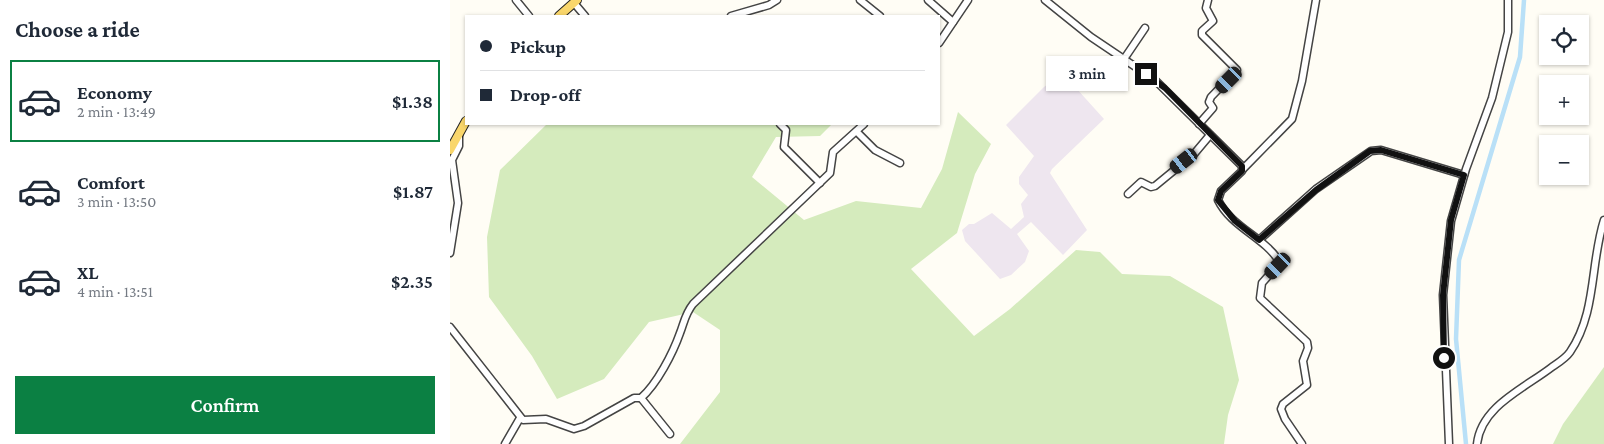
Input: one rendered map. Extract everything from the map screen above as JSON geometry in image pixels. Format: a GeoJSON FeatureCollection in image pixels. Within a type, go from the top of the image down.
{"type":"FeatureCollection","features":[{"type":"Feature","properties":{"kind":"main road"},"geometry":{"type":"LineString","coordinates":[[560,15],[575,2]]}},
{"type":"Feature","properties":{"kind":"main road"},"geometry":{"type":"LineString","coordinates":[[450,150],[465,123]]}},
{"type":"Feature","properties":{"kind":"street"},"geometry":{"type":"LineString","coordinates":[[516,0],[528,15]]}},
{"type":"Feature","properties":{"kind":"street"},"geometry":{"type":"LineString","coordinates":[[735,15],[770,5],[777,0]]}},
{"type":"Feature","properties":{"kind":"street"},"geometry":{"type":"LineString","coordinates":[[860,0],[879,15]]}},
{"type":"Feature","properties":{"kind":"street"},"geometry":{"type":"LineString","coordinates":[[928,0],[952,22]]}},
{"type":"Feature","properties":{"kind":"street"},"geometry":{"type":"LineString","coordinates":[[940,41],[968,0]]}},
{"type":"Feature","properties":{"kind":"street"},"geometry":{"type":"LineString","coordinates":[[1045,0],[1091,37],[1155,80],[1243,169]]}},
{"type":"Feature","properties":{"kind":"street"},"geometry":{"type":"LineString","coordinates":[[1199,124],[1212,111],[1213,108],[1209,102],[1211,97],[1237,70],[1202,35],[1202,31],[1212,22],[1206,8],[1208,0]]}},
{"type":"Feature","properties":{"kind":"street"},"geometry":{"type":"LineString","coordinates":[[1302,444],[1285,419],[1281,409],[1283,404],[1307,385],[1303,361],[1308,348],[1307,342],[1260,298],[1262,283],[1279,264],[1278,259],[1259,240],[1235,221],[1218,200],[1221,191],[1292,119],[1302,81],[1316,0]]}},
{"type":"Feature","properties":{"kind":"street"},"geometry":{"type":"LineString","coordinates":[[1448,444],[1443,295],[1451,220],[1464,175],[1492,98],[1508,32],[1508,0]]}},
{"type":"Feature","properties":{"kind":"street"},"geometry":{"type":"LineString","coordinates":[[575,2],[584,15]]}},
{"type":"Feature","properties":{"kind":"street"},"geometry":{"type":"LineString","coordinates":[[1124,59],[1145,28]]}},
{"type":"Feature","properties":{"kind":"street"},"geometry":{"type":"LineString","coordinates":[[781,125],[786,130],[784,147],[820,183]]}},
{"type":"Feature","properties":{"kind":"street"},"geometry":{"type":"LineString","coordinates":[[641,398],[668,362],[682,322],[693,304],[830,173],[833,152],[863,125]]}},
{"type":"Feature","properties":{"kind":"street"},"geometry":{"type":"LineString","coordinates":[[857,132],[875,150],[900,163]]}},
{"type":"Feature","properties":{"kind":"street"},"geometry":{"type":"LineString","coordinates":[[450,253],[458,203],[452,160],[459,146],[459,134]]}},
{"type":"Feature","properties":{"kind":"street"},"geometry":{"type":"LineString","coordinates":[[1128,194],[1142,182],[1151,187],[1156,186],[1194,154],[1210,135]]}},
{"type":"Feature","properties":{"kind":"street"},"geometry":{"type":"LineString","coordinates":[[1259,240],[1316,190],[1370,151],[1381,150],[1464,175]]}},
{"type":"Feature","properties":{"kind":"street"},"geometry":{"type":"LineString","coordinates":[[1477,444],[1483,423],[1498,406],[1570,353],[1591,304],[1594,261],[1604,220]]}},
{"type":"Feature","properties":{"kind":"street"},"geometry":{"type":"LineString","coordinates":[[450,327],[520,418],[550,420],[566,428],[574,429],[584,426],[634,398],[641,398]]}},
{"type":"Feature","properties":{"kind":"street"},"geometry":{"type":"LineString","coordinates":[[641,398],[670,434]]}},
{"type":"Feature","properties":{"kind":"street"},"geometry":{"type":"LineString","coordinates":[[505,444],[520,418]]}},
{"type":"Feature","properties":{"kind":"shaded area"},"geometry":{"type":"Polygon","coordinates":[[[1067,78],[1104,119],[1050,173],[1087,230],[1063,255],[1031,222],[1017,234],[1029,251],[1025,262],[1011,275],[1000,279],[965,241],[962,230],[969,224],[974,224],[992,213],[1011,229],[1024,217],[1021,204],[1028,195],[1019,184],[1019,177],[1034,156],[1006,125],[1044,87],[1052,81],[1067,78]]]}},
{"type":"Feature","properties":{"kind":"green space"},"geometry":{"type":"Polygon","coordinates":[[[958,112],[991,144],[975,174],[957,233],[911,269],[974,336],[1010,309],[1076,250],[1100,252],[1122,274],[1170,276],[1223,307],[1239,380],[1228,415],[1224,444],[680,444],[720,392],[720,330],[693,312],[649,322],[604,379],[557,399],[532,356],[489,297],[487,237],[500,170],[546,125],[831,125],[820,136],[776,137],[752,177],[804,220],[856,201],[921,208],[942,169],[958,112]]]}},
{"type":"Feature","properties":{"kind":"green space"},"geometry":{"type":"Polygon","coordinates":[[[1604,367],[1604,444],[1553,444],[1563,424],[1604,367]]]}},
{"type":"Feature","properties":{"kind":"waterway"},"geometry":{"type":"LineString","coordinates":[[1466,444],[1456,339],[1459,260],[1520,57],[1524,0]]}},
{"type":"Feature","properties":{"kind":"route"},"geometry":{"type":"LineString","coordinates":[[1146,74],[1165,88],[1220,146],[1242,166],[1242,171],[1221,191],[1218,200],[1219,204],[1235,221],[1259,240],[1316,190],[1375,149],[1464,175],[1451,220],[1443,295],[1444,358]]}}]}
